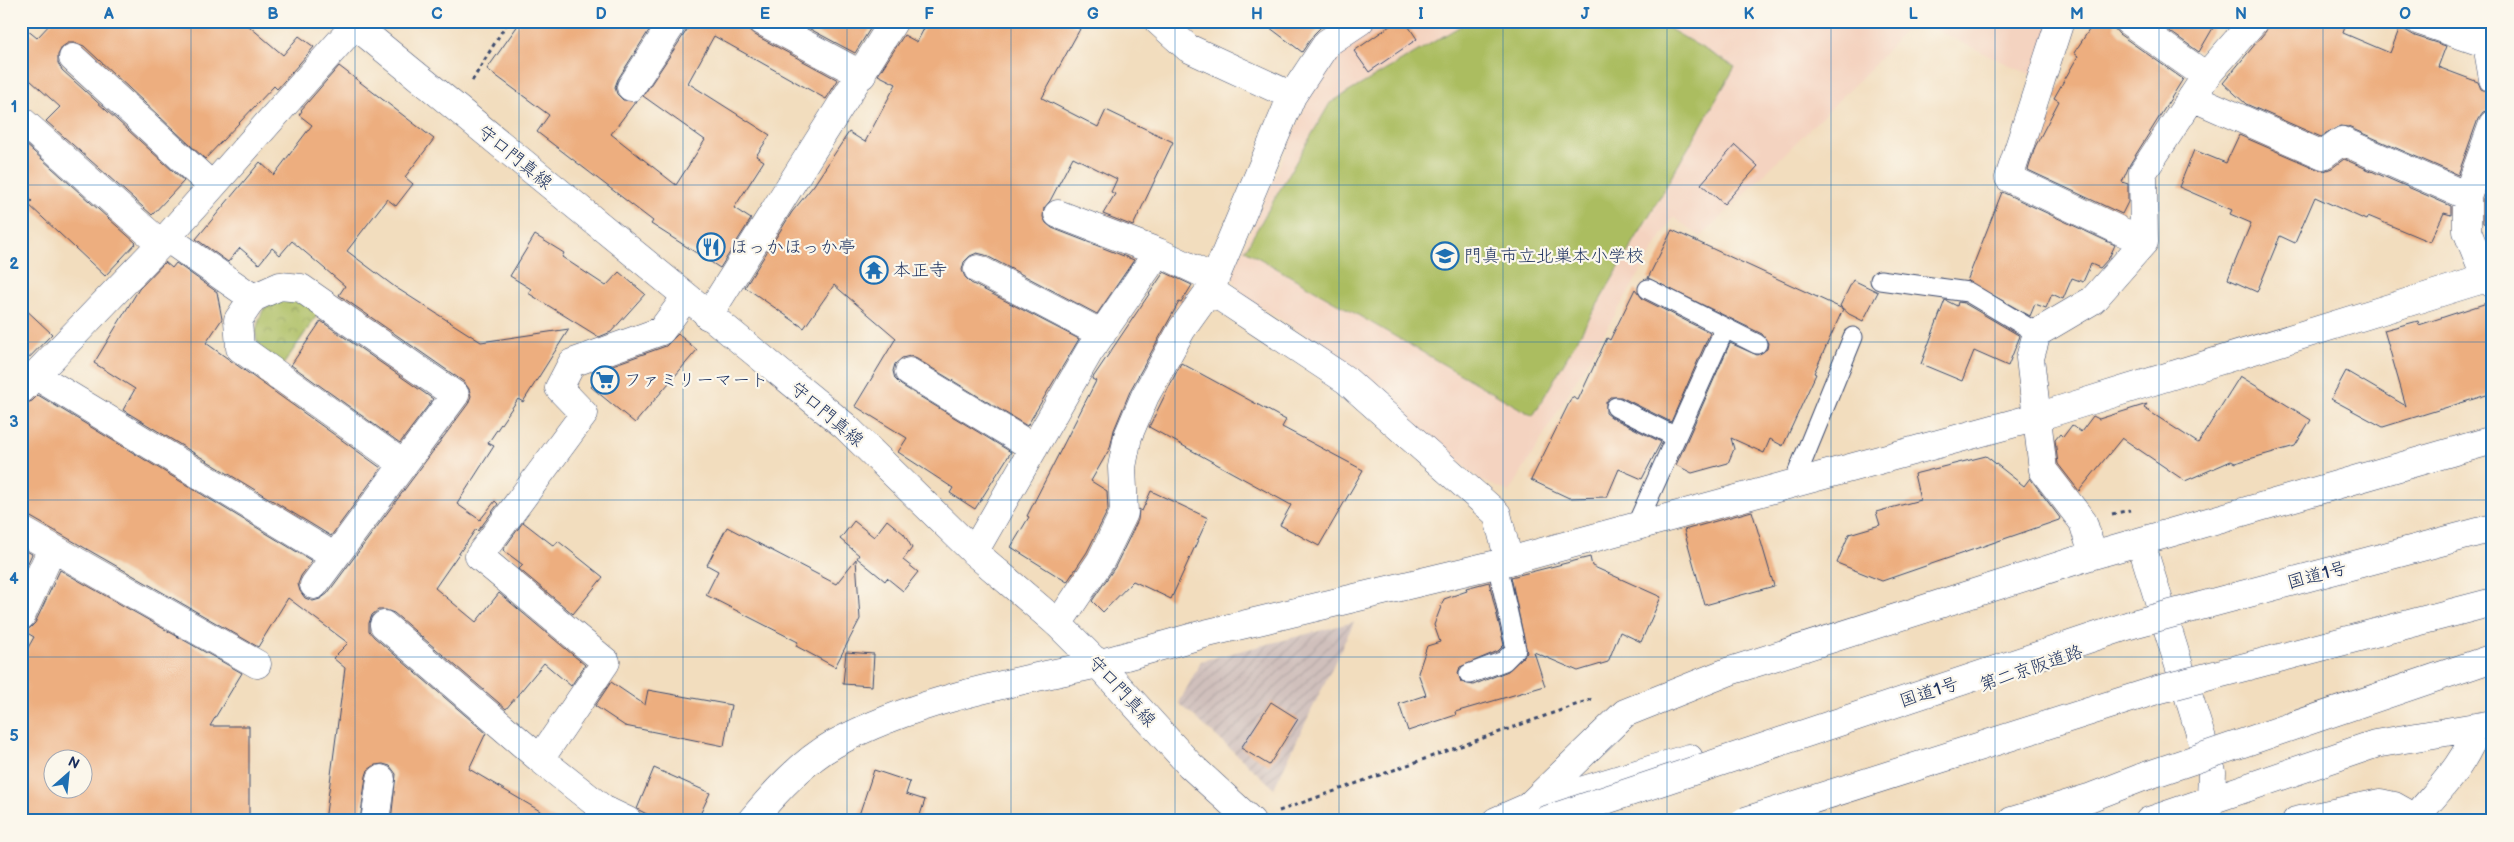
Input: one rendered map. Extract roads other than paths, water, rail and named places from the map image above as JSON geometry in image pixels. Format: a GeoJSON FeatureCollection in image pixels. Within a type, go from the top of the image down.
{"type":"FeatureCollection","features":[{"type":"Feature","properties":{"kind":"main road"},"geometry":{"type":"LineString","coordinates":[[631,87],[674,21]]}},
{"type":"Feature","properties":{"kind":"main road"},"geometry":{"type":"LineString","coordinates":[[762,21],[862,75]]}},
{"type":"Feature","properties":{"kind":"main road"},"geometry":{"type":"LineString","coordinates":[[708,316],[862,75],[894,21]]}},
{"type":"Feature","properties":{"kind":"main road"},"geometry":{"type":"LineString","coordinates":[[1158,21],[1188,48],[1292,96]]}},
{"type":"Feature","properties":{"kind":"main road"},"geometry":{"type":"LineString","coordinates":[[1058,624],[1101,560],[1124,514],[1122,467],[1128,436],[1145,396],[1182,329],[1212,285],[1292,96],[1327,43],[1360,21]]}},
{"type":"Feature","properties":{"kind":"main road"},"geometry":{"type":"LineString","coordinates":[[2060,21],[2009,178],[2144,242]]}},
{"type":"Feature","properties":{"kind":"main road"},"geometry":{"type":"LineString","coordinates":[[2128,21],[2199,87],[2322,154],[2342,141],[2467,196]]}},
{"type":"Feature","properties":{"kind":"main road"},"geometry":{"type":"LineString","coordinates":[[2093,555],[2083,522],[2044,470],[2030,358],[2037,333],[2093,300],[2144,242],[2143,172],[2199,87],[2254,21]]}},
{"type":"Feature","properties":{"kind":"main road"},"geometry":{"type":"LineString","coordinates":[[2420,21],[2485,33],[2493,79]]}},
{"type":"Feature","properties":{"kind":"main road"},"geometry":{"type":"LineString","coordinates":[[322,549],[28,382],[164,241],[352,23]]}},
{"type":"Feature","properties":{"kind":"main road","name":"守口門真線"},"geometry":{"type":"LineString","coordinates":[[352,23],[708,316],[845,426],[974,552],[1058,624],[1098,664],[1190,765],[1251,821]]}},
{"type":"Feature","properties":{"kind":"main road"},"geometry":{"type":"LineString","coordinates":[[73,58],[212,186]]}},
{"type":"Feature","properties":{"kind":"main road"},"geometry":{"type":"LineString","coordinates":[[21,120],[164,241],[253,298]]}},
{"type":"Feature","properties":{"kind":"main road"},"geometry":{"type":"LineString","coordinates":[[751,821],[783,784],[833,744],[905,712],[992,687],[1098,664],[1204,634],[1503,562],[1793,484],[2038,417],[2490,279],[2466,231],[2467,196],[2493,124]]}},
{"type":"Feature","properties":{"kind":"main road"},"geometry":{"type":"LineString","coordinates":[[1058,214],[1158,252],[1212,285],[1346,380],[1498,514],[1503,562]]}},
{"type":"Feature","properties":{"kind":"main road"},"geometry":{"type":"LineString","coordinates":[[974,552],[1102,334],[1158,252]]}},
{"type":"Feature","properties":{"kind":"main road"},"geometry":{"type":"LineString","coordinates":[[978,269],[1102,334]]}},
{"type":"Feature","properties":{"kind":"main road"},"geometry":{"type":"LineString","coordinates":[[314,585],[455,395],[301,288],[280,286],[253,298],[238,320],[240,348],[403,464]]}},
{"type":"Feature","properties":{"kind":"main road"},"geometry":{"type":"LineString","coordinates":[[540,759],[606,662],[480,556],[584,414],[559,388],[572,364],[661,331],[686,297]]}},
{"type":"Feature","properties":{"kind":"main road"},"geometry":{"type":"LineString","coordinates":[[909,372],[1034,448]]}},
{"type":"Feature","properties":{"kind":"main road"},"geometry":{"type":"LineString","coordinates":[[1535,814],[1625,713],[1730,672],[2093,555],[2141,543],[2493,440]]}},
{"type":"Feature","properties":{"kind":"main road"},"geometry":{"type":"LineString","coordinates":[[2403,558],[2493,523]]}},
{"type":"Feature","properties":{"kind":"main road","name":"国道1号"},"geometry":{"type":"LineString","coordinates":[[1535,814],[2133,624],[2493,528]]}},
{"type":"Feature","properties":{"kind":"main road"},"geometry":{"type":"LineString","coordinates":[[21,530],[257,664]]}},
{"type":"Feature","properties":{"kind":"main road","name":"第二京阪道路"},"geometry":{"type":"LineString","coordinates":[[1575,821],[2140,631],[2403,558],[2493,536]]}},
{"type":"Feature","properties":{"kind":"main road"},"geometry":{"type":"LineString","coordinates":[[2141,543],[2212,772],[2209,810]]}},
{"type":"Feature","properties":{"kind":"main road"},"geometry":{"type":"LineString","coordinates":[[21,616],[52,549]]}},
{"type":"Feature","properties":{"kind":"main road"},"geometry":{"type":"LineString","coordinates":[[1496,821],[1535,814],[1689,758],[2182,594],[2249,593]]}},
{"type":"Feature","properties":{"kind":"main road"},"geometry":{"type":"LineString","coordinates":[[1745,821],[2157,690],[2493,602]]}},
{"type":"Feature","properties":{"kind":"main road"},"geometry":{"type":"LineString","coordinates":[[1783,821],[2162,699],[2493,613]]}},
{"type":"Feature","properties":{"kind":"main road"},"geometry":{"type":"LineString","coordinates":[[2294,653],[2493,621]]}},
{"type":"Feature","properties":{"kind":"main road"},"geometry":{"type":"LineString","coordinates":[[384,625],[540,759],[603,809],[628,821]]}},
{"type":"Feature","properties":{"kind":"main road"},"geometry":{"type":"LineString","coordinates":[[2012,821],[2089,798],[2143,777],[2493,658]]}},
{"type":"Feature","properties":{"kind":"main road"},"geometry":{"type":"LineString","coordinates":[[2149,821],[2209,810],[2374,744],[2485,726]]}},
{"type":"Feature","properties":{"kind":"main road"},"geometry":{"type":"LineString","coordinates":[[2296,821],[2380,803],[2419,819],[2485,726]]}},
{"type":"Feature","properties":{"kind":"main road"},"geometry":{"type":"LineString","coordinates":[[375,821],[381,779]]}},
{"type":"Feature","properties":{"kind":"lane"},"geometry":{"type":"LineString","coordinates":[[1880,280],[1968,292],[2037,333]]}},
{"type":"Feature","properties":{"kind":"lane"},"geometry":{"type":"LineString","coordinates":[[1648,288],[1758,344]]}},
{"type":"Feature","properties":{"kind":"lane"},"geometry":{"type":"LineString","coordinates":[[1636,526],[1725,328]]}},
{"type":"Feature","properties":{"kind":"lane"},"geometry":{"type":"LineString","coordinates":[[1793,484],[1853,337]]}},
{"type":"Feature","properties":{"kind":"lane"},"geometry":{"type":"LineString","coordinates":[[1616,407],[1676,438]]}},
{"type":"Feature","properties":{"kind":"lane"},"geometry":{"type":"LineString","coordinates":[[1470,674],[1504,661],[1516,649],[1503,562]]}},
{"type":"Feature","properties":{"kind":"place","name":"ほっかほっか亭"},"geometry":{"type":"Point","coordinates":[711,247]}},
{"type":"Feature","properties":{"kind":"place","name":"門真市立北巣本小学校"},"geometry":{"type":"Point","coordinates":[1445,256]}},
{"type":"Feature","properties":{"kind":"place","name":"本正寺"},"geometry":{"type":"Point","coordinates":[874,270]}},
{"type":"Feature","properties":{"kind":"place","name":"ファミリーマート"},"geometry":{"type":"Point","coordinates":[605,380]}}]}
